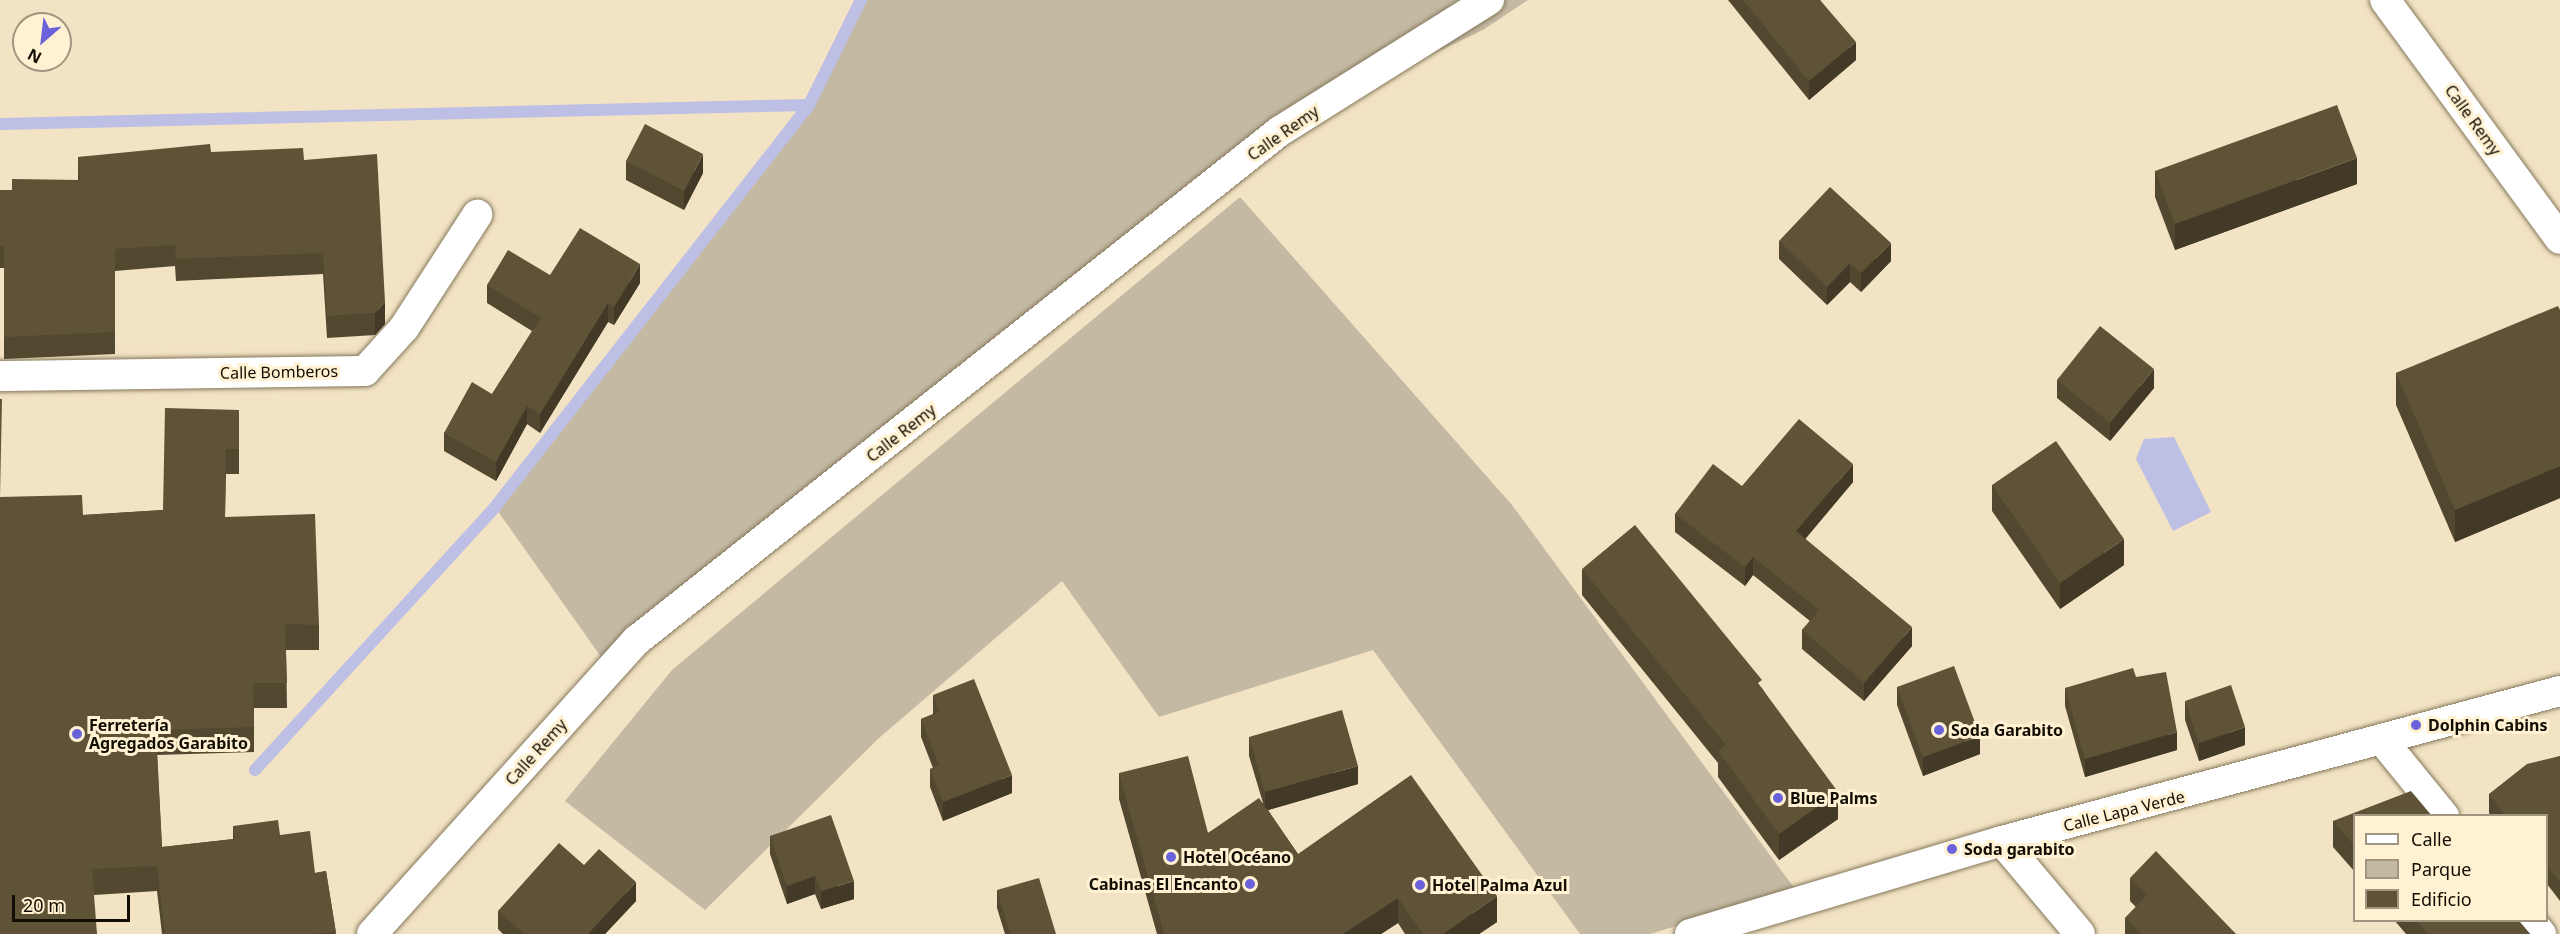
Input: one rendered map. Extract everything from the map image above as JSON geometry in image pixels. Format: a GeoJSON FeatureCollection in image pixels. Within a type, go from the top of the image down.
{"type":"FeatureCollection","features":[{"type":"Feature","properties":{"kind":"street","name":"Calle Remy"},"geometry":{"type":"LineString","coordinates":[[372,934],[637,639],[1280,131],[1489,0]]}},
{"type":"Feature","properties":{"kind":"street","name":"Calle Remy"},"geometry":{"type":"LineString","coordinates":[[2385,0],[2560,239]]}},
{"type":"Feature","properties":{"kind":"street","name":"Calle Bomberos"},"geometry":{"type":"LineString","coordinates":[[0,376],[365,371],[404,328],[477,215]]}},
{"type":"Feature","properties":{"kind":"street","name":"Calle Lapa Verde"},"geometry":{"type":"LineString","coordinates":[[1690,934],[2002,842],[2383,741],[2560,691]]}},
{"type":"Feature","properties":{"kind":"street"},"geometry":{"type":"LineString","coordinates":[[2383,741],[2442,814]]}},
{"type":"Feature","properties":{"kind":"street"},"geometry":{"type":"LineString","coordinates":[[2002,842],[2080,934]]}},
{"type":"Feature","properties":{"kind":"street"},"geometry":{"type":"LineString","coordinates":[[2531,922],[2541,934]]}},
{"type":"Feature","properties":{"kind":"green space"},"geometry":{"type":"Polygon","coordinates":[[[861,0],[1528,0],[1483,30],[1295,120],[611,671],[495,507],[809,105],[861,0]]]}},
{"type":"Feature","properties":{"kind":"green space"},"geometry":{"type":"Polygon","coordinates":[[[1240,197],[1512,505],[1795,889],[1650,934],[1580,934],[1373,650],[1159,717],[1062,581],[879,738],[705,910],[565,801],[672,670],[1240,197]]]}},
{"type":"Feature","properties":{"kind":"water"},"geometry":{"type":"Polygon","coordinates":[[[2174,437],[2211,512],[2173,531],[2136,459],[2144,439],[2174,437]]]}},
{"type":"Feature","properties":{"kind":"building"},"geometry":{"type":"Polygon","coordinates":[[[1743,0],[1820,0],[1856,42],[1809,81],[1743,0]]]}},
{"type":"Feature","properties":{"kind":"building"},"geometry":{"type":"Polygon","coordinates":[[[2337,105],[2357,158],[2175,224],[2155,171],[2337,105]]]}},
{"type":"Feature","properties":{"kind":"building"},"geometry":{"type":"Polygon","coordinates":[[[645,124],[703,154],[684,191],[626,161],[645,124]]]}},
{"type":"Feature","properties":{"kind":"building"},"geometry":{"type":"Polygon","coordinates":[[[210,144],[211,152],[303,148],[304,160],[377,154],[385,302],[375,313],[327,316],[323,253],[176,259],[175,245],[115,249],[115,332],[4,337],[4,246],[0,246],[0,190],[12,190],[12,179],[80,180],[78,157],[210,144]]]}},
{"type":"Feature","properties":{"kind":"building"},"geometry":{"type":"Polygon","coordinates":[[[1830,187],[1891,243],[1861,273],[1850,263],[1827,287],[1779,241],[1830,187]]]}},
{"type":"Feature","properties":{"kind":"building"},"geometry":{"type":"Polygon","coordinates":[[[580,228],[640,264],[614,307],[608,303],[540,414],[527,406],[496,462],[444,433],[472,382],[492,394],[541,318],[487,285],[508,250],[550,275],[580,228]]]}},
{"type":"Feature","properties":{"kind":"building"},"geometry":{"type":"Polygon","coordinates":[[[2558,306],[2560,310],[2560,466],[2455,510],[2396,373],[2558,306]]]}},
{"type":"Feature","properties":{"kind":"building"},"geometry":{"type":"Polygon","coordinates":[[[2100,326],[2154,369],[2110,423],[2057,380],[2100,326]]]}},
{"type":"Feature","properties":{"kind":"building"},"geometry":{"type":"Polygon","coordinates":[[[0,399],[2,399],[0,497],[0,399]]]}},
{"type":"Feature","properties":{"kind":"building"},"geometry":{"type":"Polygon","coordinates":[[[165,408],[239,410],[239,449],[226,449],[225,517],[315,514],[319,625],[285,624],[287,683],[253,683],[254,727],[156,730],[162,847],[235,839],[233,826],[278,820],[280,835],[310,831],[315,873],[326,871],[336,932],[165,934],[157,866],[92,869],[97,934],[0,934],[0,497],[82,495],[83,515],[163,510],[165,408]]]}},
{"type":"Feature","properties":{"kind":"building"},"geometry":{"type":"Polygon","coordinates":[[[1799,419],[1853,464],[1796,531],[1912,627],[1864,683],[1802,630],[1819,610],[1753,557],[1745,567],[1675,514],[1713,464],[1742,486],[1799,419]]]}},
{"type":"Feature","properties":{"kind":"building"},"geometry":{"type":"Polygon","coordinates":[[[2056,441],[2124,539],[2060,583],[1992,485],[2056,441]]]}},
{"type":"Feature","properties":{"kind":"building"},"geometry":{"type":"Polygon","coordinates":[[[1635,525],[1762,680],[1758,683],[1838,792],[1779,834],[1718,751],[1726,745],[1582,569],[1635,525]]]}},
{"type":"Feature","properties":{"kind":"building","name":"Soda Garabito"},"geometry":{"type":"Polygon","coordinates":[[[1954,666],[1980,736],[1923,757],[1897,687],[1954,666]]]}},
{"type":"Feature","properties":{"kind":"building"},"geometry":{"type":"Polygon","coordinates":[[[2133,668],[2136,677],[2166,672],[2177,732],[2085,759],[2065,688],[2133,668]]]}},
{"type":"Feature","properties":{"kind":"building"},"geometry":{"type":"Polygon","coordinates":[[[974,679],[1012,775],[943,802],[930,769],[939,765],[921,719],[939,712],[933,695],[974,679]]]}},
{"type":"Feature","properties":{"kind":"building"},"geometry":{"type":"Polygon","coordinates":[[[2231,685],[2245,727],[2199,743],[2185,701],[2231,685]]]}},
{"type":"Feature","properties":{"kind":"building"},"geometry":{"type":"Polygon","coordinates":[[[1342,710],[1358,766],[1265,792],[1249,737],[1342,710]]]}},
{"type":"Feature","properties":{"kind":"building"},"geometry":{"type":"Polygon","coordinates":[[[1188,756],[1208,833],[1259,798],[1298,854],[1411,775],[1497,896],[1443,934],[1423,934],[1398,898],[1343,934],[1164,934],[1119,773],[1188,756]]]}},
{"type":"Feature","properties":{"kind":"building"},"geometry":{"type":"Polygon","coordinates":[[[2560,756],[2560,882],[2548,867],[2548,814],[2504,814],[2489,794],[2527,764],[2560,756]]]}},
{"type":"Feature","properties":{"kind":"building"},"geometry":{"type":"Polygon","coordinates":[[[2411,791],[2430,814],[2353,814],[2353,844],[2333,821],[2411,791]]]}},
{"type":"Feature","properties":{"kind":"building"},"geometry":{"type":"Polygon","coordinates":[[[831,815],[854,881],[821,891],[815,876],[787,886],[770,836],[831,815]]]}},
{"type":"Feature","properties":{"kind":"building"},"geometry":{"type":"Polygon","coordinates":[[[559,843],[584,865],[599,849],[636,882],[588,934],[524,934],[498,911],[559,843]]]}},
{"type":"Feature","properties":{"kind":"building"},"geometry":{"type":"Polygon","coordinates":[[[2156,851],[2236,934],[2142,934],[2125,918],[2147,895],[2130,878],[2156,851]]]}},
{"type":"Feature","properties":{"kind":"building"},"geometry":{"type":"Polygon","coordinates":[[[1039,878],[1056,934],[1010,934],[997,890],[1039,878]]]}},
{"type":"Feature","properties":{"kind":"building"},"geometry":{"type":"Polygon","coordinates":[[[2418,922],[2520,922],[2530,934],[2428,934],[2418,922]]]}},
{"type":"Feature","properties":{"kind":"waterway"},"geometry":{"type":"LineString","coordinates":[[255,770],[495,507],[809,105],[861,0]]}},
{"type":"Feature","properties":{"kind":"waterway"},"geometry":{"type":"LineString","coordinates":[[0,124],[809,105]]}},
{"type":"Feature","properties":{"kind":"place","name":"Dolphin Cabins"},"geometry":{"type":"Point","coordinates":[2416,725]}},
{"type":"Feature","properties":{"kind":"place","name":"Soda Garabito"},"geometry":{"type":"Point","coordinates":[1939,730]}},
{"type":"Feature","properties":{"kind":"place","name":"Ferretería Agregados Garabito"},"geometry":{"type":"Point","coordinates":[77,734]}},
{"type":"Feature","properties":{"kind":"place","name":"Blue Palms"},"geometry":{"type":"Point","coordinates":[1778,798]}},
{"type":"Feature","properties":{"kind":"place","name":"Soda garabito"},"geometry":{"type":"Point","coordinates":[1952,849]}},
{"type":"Feature","properties":{"kind":"place","name":"Hotel Océano"},"geometry":{"type":"Point","coordinates":[1171,857]}},
{"type":"Feature","properties":{"kind":"place","name":"Cabinas El Encanto"},"geometry":{"type":"Point","coordinates":[1250,884]}},
{"type":"Feature","properties":{"kind":"place","name":"Hotel Palma Azul"},"geometry":{"type":"Point","coordinates":[1420,885]}}]}
